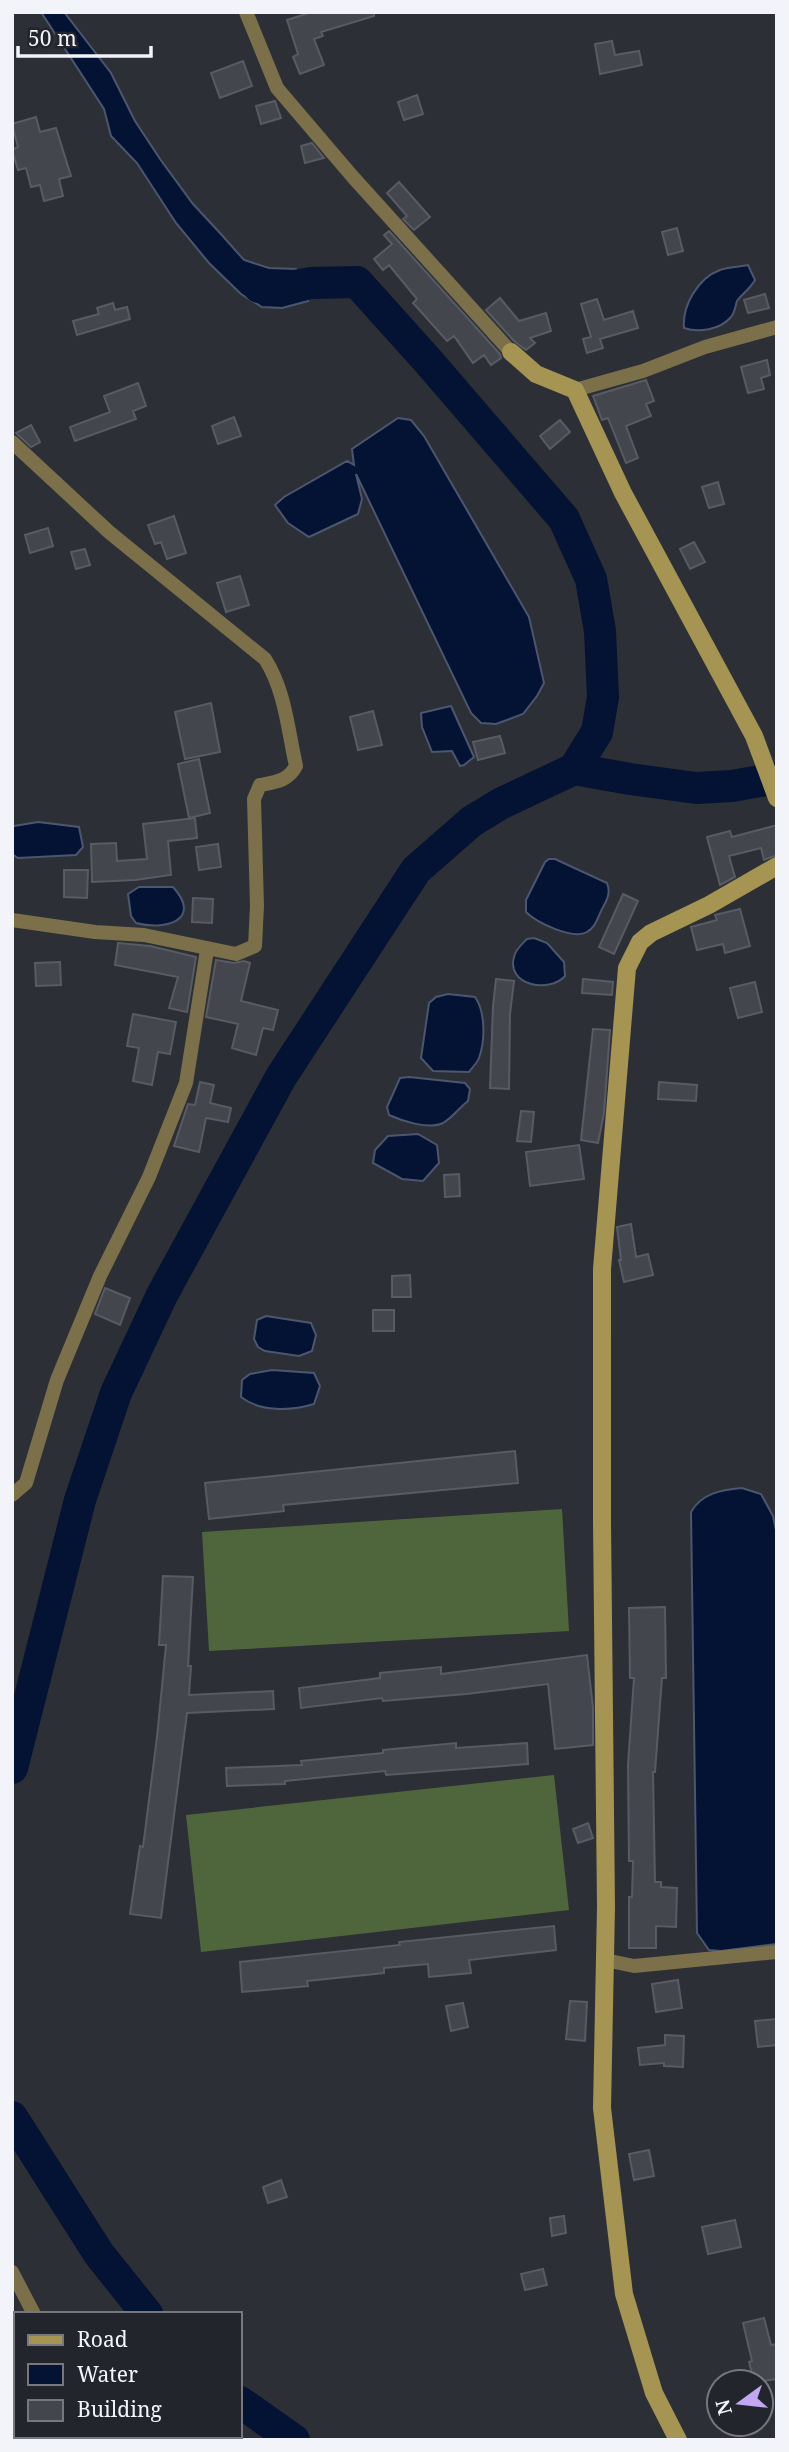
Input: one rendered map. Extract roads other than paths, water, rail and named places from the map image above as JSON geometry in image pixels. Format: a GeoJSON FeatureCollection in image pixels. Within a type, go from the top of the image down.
{"type":"FeatureCollection","features":[{"type":"Feature","properties":{"kind":"street"},"geometry":{"type":"LineString","coordinates":[[246,12],[277,88],[352,176],[511,352],[536,374],[575,390],[643,371],[705,347],[777,327]]}},
{"type":"Feature","properties":{"kind":"street"},"geometry":{"type":"LineString","coordinates":[[575,390],[623,493],[754,736],[777,798]]}},
{"type":"Feature","properties":{"kind":"street"},"geometry":{"type":"LineString","coordinates":[[12,442],[101,525],[265,659],[280,693],[296,766],[291,775],[283,780],[260,785],[254,799],[257,906],[255,946],[236,954],[144,935],[95,932],[12,920]]}},
{"type":"Feature","properties":{"kind":"street"},"geometry":{"type":"LineString","coordinates":[[678,2440],[654,2393],[624,2294],[602,2109],[605,1960],[602,1269],[627,968],[639,942],[651,933],[709,905],[777,866]]}},
{"type":"Feature","properties":{"kind":"street"},"geometry":{"type":"LineString","coordinates":[[12,1495],[26,1483],[57,1380],[100,1276],[149,1177],[186,1083],[207,950]]}},
{"type":"Feature","properties":{"kind":"street"},"geometry":{"type":"LineString","coordinates":[[605,1960],[634,1966],[777,1952]]}},
{"type":"Feature","properties":{"kind":"street"},"geometry":{"type":"LineString","coordinates":[[12,2272],[33,2312]]}},
{"type":"Feature","properties":{"kind":"water"},"geometry":{"type":"Polygon","coordinates":[[[41,12],[64,12],[111,73],[135,121],[160,159],[193,204],[244,260],[269,268],[296,269],[308,301],[282,308],[262,307],[241,294],[209,263],[176,223],[137,163],[111,136],[104,109],[41,12]]]}},
{"type":"Feature","properties":{"kind":"water"},"geometry":{"type":"Polygon","coordinates":[[[748,265],[755,280],[737,301],[731,317],[721,325],[709,329],[684,328],[689,302],[705,279],[726,268],[748,265]]]}},
{"type":"Feature","properties":{"kind":"water"},"geometry":{"type":"Polygon","coordinates":[[[398,418],[411,420],[424,436],[529,617],[544,683],[523,714],[496,724],[481,723],[471,713],[356,474],[362,499],[358,514],[309,537],[288,523],[275,505],[284,497],[347,461],[354,465],[352,449],[398,418]]]}},
{"type":"Feature","properties":{"kind":"water"},"geometry":{"type":"Polygon","coordinates":[[[451,706],[474,757],[460,766],[452,751],[432,752],[422,727],[421,713],[451,706]]]}},
{"type":"Feature","properties":{"kind":"water"},"geometry":{"type":"Polygon","coordinates":[[[38,822],[79,827],[83,847],[76,855],[18,858],[12,854],[12,828],[38,822]]]}},
{"type":"Feature","properties":{"kind":"water"},"geometry":{"type":"Polygon","coordinates":[[[549,859],[555,859],[607,883],[607,899],[594,925],[587,932],[564,932],[538,921],[526,912],[526,900],[549,859]]]}},
{"type":"Feature","properties":{"kind":"water"},"geometry":{"type":"Polygon","coordinates":[[[139,887],[173,887],[181,898],[184,908],[182,915],[168,924],[136,923],[131,916],[128,894],[139,887]]]}},
{"type":"Feature","properties":{"kind":"water"},"geometry":{"type":"Polygon","coordinates":[[[534,938],[547,943],[564,962],[565,976],[558,982],[549,985],[530,984],[516,974],[513,967],[516,952],[527,939],[534,938]]]}},
{"type":"Feature","properties":{"kind":"water"},"geometry":{"type":"Polygon","coordinates":[[[448,994],[475,997],[481,1011],[481,1051],[469,1072],[433,1071],[421,1058],[429,1003],[436,997],[448,994]]]}},
{"type":"Feature","properties":{"kind":"water"},"geometry":{"type":"Polygon","coordinates":[[[400,1078],[465,1083],[470,1089],[468,1101],[446,1121],[437,1125],[416,1124],[389,1115],[387,1107],[400,1078]]]}},
{"type":"Feature","properties":{"kind":"water"},"geometry":{"type":"Polygon","coordinates":[[[418,1134],[437,1145],[439,1163],[423,1181],[402,1179],[373,1163],[375,1150],[388,1136],[418,1134]]]}},
{"type":"Feature","properties":{"kind":"water"},"geometry":{"type":"Polygon","coordinates":[[[266,1316],[311,1323],[316,1335],[312,1351],[299,1356],[265,1351],[258,1347],[254,1339],[257,1320],[266,1316]]]}},
{"type":"Feature","properties":{"kind":"water"},"geometry":{"type":"Polygon","coordinates":[[[272,1370],[314,1373],[320,1386],[314,1404],[276,1409],[257,1405],[241,1397],[242,1380],[250,1374],[272,1370]]]}},
{"type":"Feature","properties":{"kind":"water"},"geometry":{"type":"Polygon","coordinates":[[[742,1488],[761,1494],[773,1516],[777,1535],[777,1944],[721,1951],[709,1950],[697,1933],[691,1512],[706,1497],[720,1491],[742,1488]]]}},
{"type":"Feature","properties":{"kind":"waterway"},"geometry":{"type":"LineString","coordinates":[[259,287],[278,289],[311,283],[357,282],[564,519],[591,579],[600,631],[603,697],[597,732],[574,769]]}},
{"type":"Feature","properties":{"kind":"waterway"},"geometry":{"type":"LineString","coordinates":[[12,1768],[80,1500],[116,1393],[162,1295],[281,1077],[416,870],[472,821],[502,803],[574,769],[696,788],[732,786],[777,778]]}},
{"type":"Feature","properties":{"kind":"waterway"},"geometry":{"type":"LineString","coordinates":[[12,2117],[99,2254],[145,2312]]}},
{"type":"Feature","properties":{"kind":"waterway"},"geometry":{"type":"LineString","coordinates":[[242,2403],[294,2440]]}}]}
